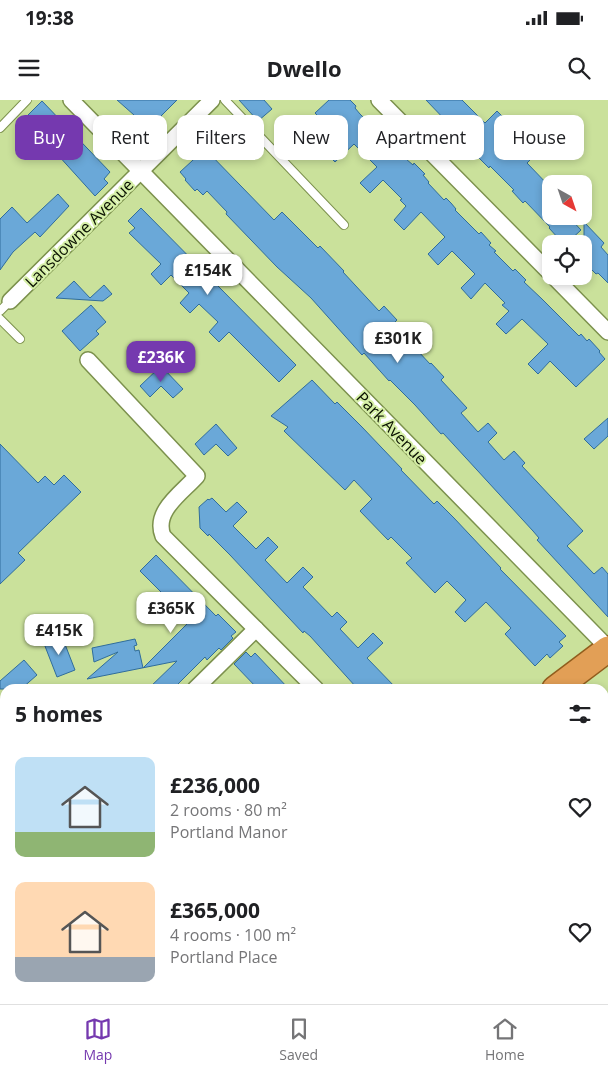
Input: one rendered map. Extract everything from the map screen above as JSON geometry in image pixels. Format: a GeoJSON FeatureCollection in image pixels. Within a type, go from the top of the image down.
{"type":"FeatureCollection","features":[{"type":"Feature","properties":{"kind":"highway"},"geometry":{"type":"LineString","coordinates":[[561,684],[608,648]]}},
{"type":"Feature","properties":{"kind":"street","name":"Park Avenue"},"geometry":{"type":"LineString","coordinates":[[72,100],[608,648]]}},
{"type":"Feature","properties":{"kind":"street","name":"Lansdowne Avenue"},"geometry":{"type":"LineString","coordinates":[[5,306],[212,100]]}},
{"type":"Feature","properties":{"kind":"street"},"geometry":{"type":"LineString","coordinates":[[379,100],[542,265]]}},
{"type":"Feature","properties":{"kind":"street"},"geometry":{"type":"LineString","coordinates":[[562,285],[608,332]]}},
{"type":"Feature","properties":{"kind":"street"},"geometry":{"type":"LineString","coordinates":[[88,360],[197,476],[165,510],[161,518],[160,527],[169,543],[311,684]]}},
{"type":"Feature","properties":{"kind":"street"},"geometry":{"type":"LineString","coordinates":[[200,684],[256,630]]}},
{"type":"Feature","properties":{"kind":"lane"},"geometry":{"type":"LineString","coordinates":[[0,128],[27,100]]}},
{"type":"Feature","properties":{"kind":"lane"},"geometry":{"type":"LineString","coordinates":[[226,100],[344,224]]}},
{"type":"Feature","properties":{"kind":"lane"},"geometry":{"type":"LineString","coordinates":[[0,319],[20,339]]}},
{"type":"Feature","properties":{"kind":"building"},"geometry":{"type":"Polygon","coordinates":[[[117,100],[177,100],[162,115],[134,115],[117,100]]]}},
{"type":"Feature","properties":{"kind":"building"},"geometry":{"type":"Polygon","coordinates":[[[239,100],[264,100],[272,109],[264,116],[253,115],[239,100]]]}},
{"type":"Feature","properties":{"kind":"building"},"geometry":{"type":"Polygon","coordinates":[[[329,100],[350,100],[361,115],[358,115],[358,148],[354,144],[348,150],[348,115],[317,115],[315,113],[329,100]]]}},
{"type":"Feature","properties":{"kind":"building"},"geometry":{"type":"Polygon","coordinates":[[[426,100],[462,100],[477,115],[440,115],[426,100]]]}},
{"type":"Feature","properties":{"kind":"building"},"geometry":{"type":"Polygon","coordinates":[[[42,101],[55,115],[28,115],[42,101]]]}},
{"type":"Feature","properties":{"kind":"building"},"geometry":{"type":"Polygon","coordinates":[[[497,111],[501,115],[494,115],[494,160],[530,160],[527,163],[542,179],[542,219],[525,201],[523,203],[512,191],[514,190],[490,166],[489,168],[481,160],[484,160],[484,122],[497,111]]]}},
{"type":"Feature","properties":{"kind":"building"},"geometry":{"type":"Polygon","coordinates":[[[83,144],[93,154],[93,160],[99,160],[110,172],[104,179],[108,183],[95,196],[62,160],[83,160],[83,144]]]}},
{"type":"Feature","properties":{"kind":"building"},"geometry":{"type":"Polygon","coordinates":[[[193,160],[216,160],[274,220],[282,212],[318,248],[320,246],[379,311],[384,306],[397,320],[393,324],[444,377],[441,380],[467,408],[461,413],[478,432],[488,423],[497,433],[488,442],[504,460],[514,451],[525,463],[522,466],[583,531],[567,546],[594,574],[602,567],[608,574],[608,617],[537,540],[539,538],[533,531],[443,433],[441,434],[364,353],[362,355],[311,298],[277,267],[226,214],[227,212],[207,191],[203,195],[197,189],[195,191],[180,172],[193,160]]]}},
{"type":"Feature","properties":{"kind":"building"},"geometry":{"type":"Polygon","coordinates":[[[370,160],[407,160],[413,165],[414,163],[425,174],[423,175],[428,183],[444,200],[446,198],[479,234],[481,232],[491,243],[489,245],[496,251],[494,252],[513,271],[515,269],[526,280],[524,282],[579,336],[581,334],[587,341],[589,339],[605,359],[576,387],[550,361],[538,374],[528,364],[548,344],[522,319],[506,334],[496,324],[509,311],[502,305],[505,303],[485,283],[471,299],[461,288],[475,274],[452,251],[438,265],[428,254],[445,237],[421,212],[404,230],[394,220],[406,206],[400,200],[402,199],[383,180],[370,193],[360,183],[377,167],[370,160]]]}},
{"type":"Feature","properties":{"kind":"building"},"geometry":{"type":"Polygon","coordinates":[[[58,194],[69,206],[40,237],[35,232],[13,252],[0,270],[0,219],[12,207],[27,223],[58,194]]]}},
{"type":"Feature","properties":{"kind":"building"},"geometry":{"type":"Polygon","coordinates":[[[141,208],[296,365],[279,382],[229,332],[219,342],[209,332],[218,322],[199,304],[190,313],[180,303],[189,293],[171,275],[161,285],[151,274],[161,264],[129,233],[135,228],[128,221],[141,208]]]}},
{"type":"Feature","properties":{"kind":"building"},"geometry":{"type":"Polygon","coordinates":[[[548,225],[576,225],[581,230],[576,235],[555,235],[548,225]]]}},
{"type":"Feature","properties":{"kind":"building"},"geometry":{"type":"Polygon","coordinates":[[[584,225],[587,225],[604,243],[601,247],[608,255],[608,283],[592,270],[592,235],[584,235],[584,225]]]}},
{"type":"Feature","properties":{"kind":"building"},"geometry":{"type":"Polygon","coordinates":[[[74,281],[90,298],[104,285],[112,294],[103,301],[56,298],[74,281]]]}},
{"type":"Feature","properties":{"kind":"building"},"geometry":{"type":"Polygon","coordinates":[[[91,305],[106,322],[96,331],[99,334],[80,351],[62,331],[91,305]]]}},
{"type":"Feature","properties":{"kind":"building"},"geometry":{"type":"Polygon","coordinates":[[[161,366],[183,389],[173,398],[161,386],[150,397],[140,386],[161,366]]]}},
{"type":"Feature","properties":{"kind":"building"},"geometry":{"type":"Polygon","coordinates":[[[312,380],[335,404],[337,402],[362,427],[434,504],[437,501],[454,518],[500,569],[566,636],[559,642],[563,646],[550,658],[547,654],[535,666],[505,634],[511,628],[486,602],[465,622],[455,612],[466,600],[447,581],[435,593],[406,563],[412,558],[391,537],[388,540],[360,511],[372,499],[354,480],[345,490],[284,431],[288,427],[271,416],[312,380]]]}},
{"type":"Feature","properties":{"kind":"building"},"geometry":{"type":"Polygon","coordinates":[[[608,418],[608,436],[594,449],[584,439],[608,418]]]}},
{"type":"Feature","properties":{"kind":"building"},"geometry":{"type":"Polygon","coordinates":[[[216,424],[237,448],[228,456],[216,444],[204,455],[195,444],[216,424]]]}},
{"type":"Feature","properties":{"kind":"building"},"geometry":{"type":"Polygon","coordinates":[[[0,444],[38,483],[45,476],[54,485],[64,475],[81,492],[18,553],[25,560],[0,584],[0,444]]]}},
{"type":"Feature","properties":{"kind":"building"},"geometry":{"type":"Polygon","coordinates":[[[212,498],[226,512],[237,502],[247,512],[233,526],[256,549],[268,537],[278,547],[265,560],[287,583],[303,567],[313,577],[303,587],[332,617],[337,612],[347,622],[340,629],[358,648],[373,633],[383,643],[367,658],[392,684],[353,684],[310,636],[304,631],[303,633],[230,555],[209,534],[208,536],[200,528],[199,507],[212,498]]]}},
{"type":"Feature","properties":{"kind":"building"},"geometry":{"type":"Polygon","coordinates":[[[156,555],[216,616],[218,614],[236,632],[231,636],[233,638],[221,650],[219,648],[207,660],[205,657],[178,684],[153,684],[177,661],[143,668],[190,621],[140,571],[156,555]]]}},
{"type":"Feature","properties":{"kind":"building"},"geometry":{"type":"Polygon","coordinates":[[[61,634],[75,670],[57,677],[43,641],[61,634]]]}},
{"type":"Feature","properties":{"kind":"building"},"geometry":{"type":"Polygon","coordinates":[[[135,639],[137,645],[134,646],[135,651],[139,650],[143,668],[87,679],[118,652],[94,662],[92,648],[135,639]]]}},
{"type":"Feature","properties":{"kind":"building"},"geometry":{"type":"Polygon","coordinates":[[[246,652],[251,657],[255,653],[284,684],[253,684],[234,664],[246,652]]]}},
{"type":"Feature","properties":{"kind":"building"},"geometry":{"type":"Polygon","coordinates":[[[24,660],[37,675],[27,684],[0,684],[0,681],[24,660]]]}}]}
